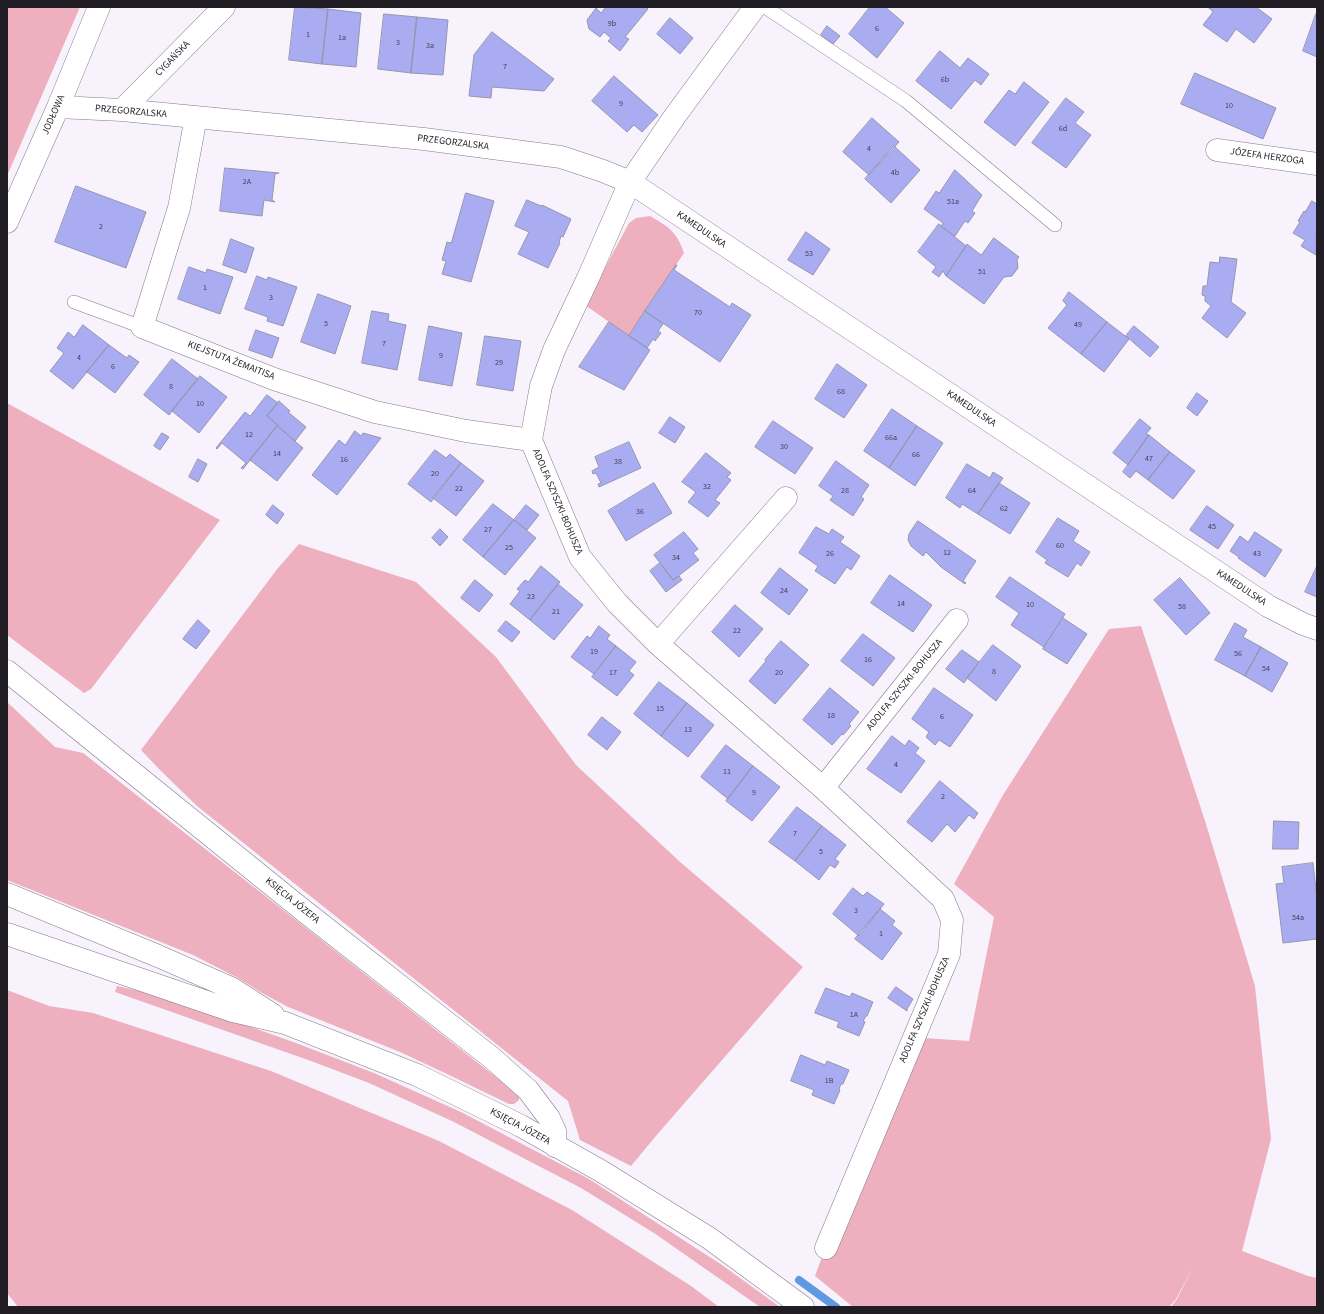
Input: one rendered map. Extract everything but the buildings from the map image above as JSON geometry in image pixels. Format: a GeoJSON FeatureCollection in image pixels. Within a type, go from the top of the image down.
{"type":"FeatureCollection","features":[{"type":"Feature","properties":{"kind":"street","name":"JODŁOWA"},"geometry":{"type":"LineString","coordinates":[[9,211],[58,106],[99,7]]}},
{"type":"Feature","properties":{"kind":"street","name":"CYGAŃSKA"},"geometry":{"type":"LineString","coordinates":[[122,110],[224,7]]}},
{"type":"Feature","properties":{"kind":"street"},"geometry":{"type":"LineString","coordinates":[[630,182],[755,7]]}},
{"type":"Feature","properties":{"kind":"street","name":"PRZEGORZALSKA"},"geometry":{"type":"LineString","coordinates":[[58,106],[122,110],[424,139],[561,157],[630,182]]}},
{"type":"Feature","properties":{"kind":"street"},"geometry":{"type":"LineString","coordinates":[[142,327],[179,208],[196,117]]}},
{"type":"Feature","properties":{"kind":"street","name":"JÓZEFA HERZOGA"},"geometry":{"type":"LineString","coordinates":[[1217,150],[1317,164]]}},
{"type":"Feature","properties":{"kind":"street","name":"ADOLFA SZYSZKI-BOHUSZA"},"geometry":{"type":"LineString","coordinates":[[630,182],[589,276],[554,350],[541,386],[531,440],[580,557],[617,603],[658,644],[823,788],[943,899],[952,920],[949,954],[826,1248]]}},
{"type":"Feature","properties":{"kind":"street","name":"KAMEDULSKA"},"geometry":{"type":"LineString","coordinates":[[630,182],[1268,606],[1303,624],[1317,628]]}},
{"type":"Feature","properties":{"kind":"street","name":"KIEJSTUTA ŻEMAITISA"},"geometry":{"type":"LineString","coordinates":[[142,327],[274,379],[376,412],[466,430],[531,440]]}},
{"type":"Feature","properties":{"kind":"street"},"geometry":{"type":"LineString","coordinates":[[658,644],[786,498]]}},
{"type":"Feature","properties":{"kind":"street","name":"ADOLFA SZYSZKI-BOHUSZA"},"geometry":{"type":"LineString","coordinates":[[823,788],[958,620]]}},
{"type":"Feature","properties":{"kind":"street","name":"KSIĘCIA JÓZEFA"},"geometry":{"type":"LineString","coordinates":[[7,671],[304,911],[492,1058],[528,1090],[549,1118],[554,1131],[555,1146]]}},
{"type":"Feature","properties":{"kind":"street","name":"KSIĘCIA JÓZEFA"},"geometry":{"type":"LineString","coordinates":[[7,894],[158,956],[231,988],[285,1023]]}},
{"type":"Feature","properties":{"kind":"street","name":"KSIĘCIA JÓZEFA"},"geometry":{"type":"LineString","coordinates":[[7,934],[233,1011],[285,1023],[417,1075],[521,1126],[601,1171],[708,1238],[803,1307]]}},
{"type":"Feature","properties":{"kind":"lane"},"geometry":{"type":"LineString","coordinates":[[765,7],[906,101],[1055,225]]}},
{"type":"Feature","properties":{"kind":"lane"},"geometry":{"type":"LineString","coordinates":[[74,302],[142,327]]}},
{"type":"Feature","properties":{"kind":"shaded area"},"geometry":{"type":"Polygon","coordinates":[[[7,7],[80,7],[7,176],[7,7]]]}},
{"type":"Feature","properties":{"kind":"shaded area"},"geometry":{"type":"Polygon","coordinates":[[[650,216],[672,231],[684,253],[629,336],[585,305],[629,223],[636,218],[650,216]]]}},
{"type":"Feature","properties":{"kind":"shaded area"},"geometry":{"type":"Polygon","coordinates":[[[7,403],[220,520],[91,689],[84,693],[7,635],[7,403]]]}},
{"type":"Feature","properties":{"kind":"shaded area"},"geometry":{"type":"Polygon","coordinates":[[[299,544],[416,582],[496,657],[576,765],[679,861],[803,967],[631,1166],[580,1140],[568,1101],[197,806],[141,750],[278,568],[299,544]]]}},
{"type":"Feature","properties":{"kind":"shaded area"},"geometry":{"type":"Polygon","coordinates":[[[1141,626],[1206,824],[1255,986],[1271,1139],[1242,1251],[1317,1278],[1317,1307],[1171,1307],[1177,1299],[1194,1265],[1176,1299],[1169,1307],[853,1307],[815,1276],[828,1240],[924,1038],[969,1041],[994,917],[954,884],[1003,795],[1109,629],[1141,626]]]}},
{"type":"Feature","properties":{"kind":"shaded area"},"geometry":{"type":"Polygon","coordinates":[[[7,702],[55,747],[83,753],[519,1095],[519,1100],[514,1104],[509,1104],[400,1052],[288,1007],[238,978],[193,955],[7,880],[7,702]]]}},
{"type":"Feature","properties":{"kind":"shaded area"},"geometry":{"type":"Polygon","coordinates":[[[117,986],[167,997],[296,1043],[374,1073],[461,1112],[589,1179],[722,1265],[780,1307],[760,1307],[654,1233],[581,1188],[454,1122],[369,1083],[115,992],[117,986]]]}},
{"type":"Feature","properties":{"kind":"shaded area"},"geometry":{"type":"Polygon","coordinates":[[[7,990],[49,1006],[93,1013],[271,1071],[439,1141],[572,1210],[691,1286],[719,1307],[18,1307],[7,1293],[7,990]]]}},
{"type":"Feature","properties":{"kind":"waterway"},"geometry":{"type":"LineString","coordinates":[[799,1280],[836,1307]]}}]}
